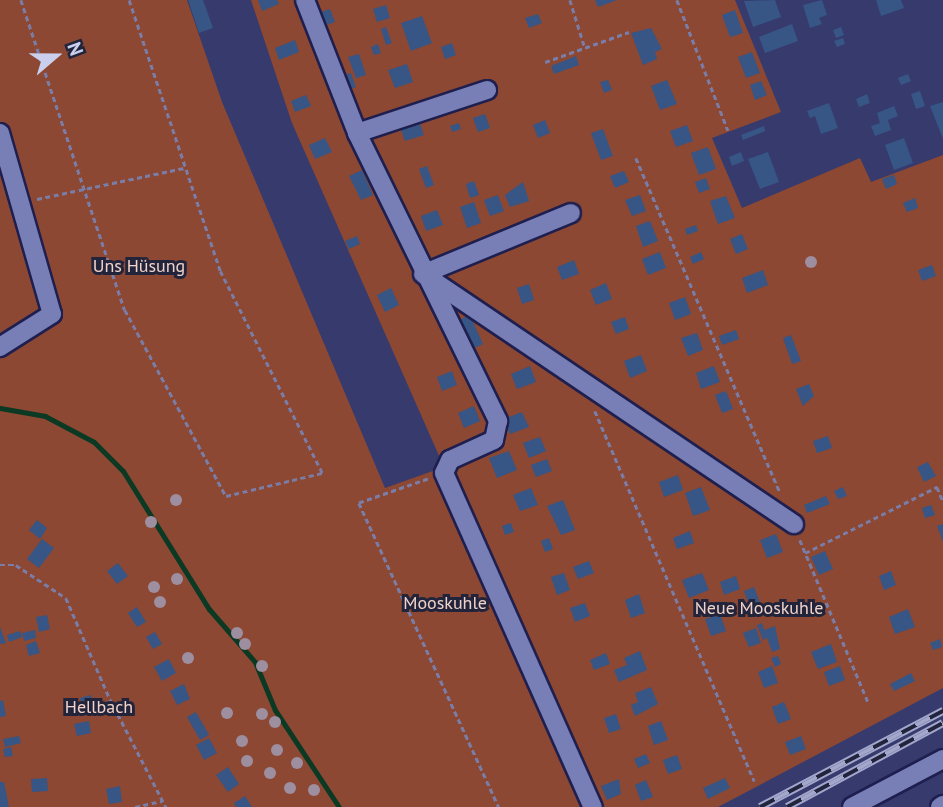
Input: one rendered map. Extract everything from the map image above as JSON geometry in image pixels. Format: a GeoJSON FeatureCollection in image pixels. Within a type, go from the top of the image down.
{"type":"FeatureCollection","features":[{"type":"Feature","properties":{"kind":"lane"},"geometry":{"type":"LineString","coordinates":[[305,0],[357,133],[423,274],[498,421],[494,440],[450,460],[444,473],[593,807]]}},
{"type":"Feature","properties":{"kind":"lane"},"geometry":{"type":"LineString","coordinates":[[357,133],[486,90]]}},
{"type":"Feature","properties":{"kind":"lane"},"geometry":{"type":"LineString","coordinates":[[0,133],[52,314],[0,347]]}},
{"type":"Feature","properties":{"kind":"lane"},"geometry":{"type":"LineString","coordinates":[[423,274],[571,213]]}},
{"type":"Feature","properties":{"kind":"lane"},"geometry":{"type":"LineString","coordinates":[[423,274],[794,524]]}},
{"type":"Feature","properties":{"kind":"lane"},"geometry":{"type":"LineString","coordinates":[[852,807],[943,759]]}},
{"type":"Feature","properties":{"kind":"path"},"geometry":{"type":"LineString","coordinates":[[21,0],[125,310],[226,496],[322,473],[220,271],[129,0]]}},
{"type":"Feature","properties":{"kind":"path"},"geometry":{"type":"LineString","coordinates":[[570,0],[585,48]]}},
{"type":"Feature","properties":{"kind":"path"},"geometry":{"type":"LineString","coordinates":[[677,0],[728,130]]}},
{"type":"Feature","properties":{"kind":"path"},"geometry":{"type":"LineString","coordinates":[[545,62],[629,32]]}},
{"type":"Feature","properties":{"kind":"path"},"geometry":{"type":"LineString","coordinates":[[636,159],[794,524],[867,702]]}},
{"type":"Feature","properties":{"kind":"path"},"geometry":{"type":"LineString","coordinates":[[22,202],[184,168]]}},
{"type":"Feature","properties":{"kind":"path"},"geometry":{"type":"LineString","coordinates":[[583,384],[754,781]]}},
{"type":"Feature","properties":{"kind":"path"},"geometry":{"type":"LineString","coordinates":[[444,473],[359,503],[499,807]]}},
{"type":"Feature","properties":{"kind":"path"},"geometry":{"type":"LineString","coordinates":[[806,553],[937,487],[943,501]]}},
{"type":"Feature","properties":{"kind":"path"},"geometry":{"type":"LineString","coordinates":[[0,565],[16,565],[66,598],[110,699],[166,807]]}},
{"type":"Feature","properties":{"kind":"path"},"geometry":{"type":"LineString","coordinates":[[135,807],[162,801]]}},
{"type":"Feature","properties":{"kind":"green space"},"geometry":{"type":"Polygon","coordinates":[[[0,0],[187,0],[222,102],[385,488],[444,467],[292,123],[251,0],[735,0],[781,112],[712,138],[742,208],[860,158],[871,182],[943,155],[943,688],[718,807],[0,807],[0,0]]]}},
{"type":"Feature","properties":{"kind":"building"},"geometry":{"type":"Polygon","coordinates":[[[188,0],[203,0],[213,28],[199,33],[188,0]]]}},
{"type":"Feature","properties":{"kind":"building"},"geometry":{"type":"Polygon","coordinates":[[[258,0],[277,0],[279,4],[262,11],[258,0]]]}},
{"type":"Feature","properties":{"kind":"building"},"geometry":{"type":"Polygon","coordinates":[[[595,0],[617,0],[598,7],[595,0]]]}},
{"type":"Feature","properties":{"kind":"building"},"geometry":{"type":"Polygon","coordinates":[[[775,0],[781,17],[753,27],[744,1],[775,0]]]}},
{"type":"Feature","properties":{"kind":"building"},"geometry":{"type":"Polygon","coordinates":[[[822,0],[827,15],[819,18],[822,24],[810,28],[803,5],[822,0]]]}},
{"type":"Feature","properties":{"kind":"building"},"geometry":{"type":"Polygon","coordinates":[[[876,0],[901,0],[904,8],[881,16],[876,0]]]}},
{"type":"Feature","properties":{"kind":"building"},"geometry":{"type":"Polygon","coordinates":[[[386,5],[390,18],[377,22],[373,9],[386,5]]]}},
{"type":"Feature","properties":{"kind":"building"},"geometry":{"type":"Polygon","coordinates":[[[330,9],[335,22],[318,28],[314,14],[330,9]]]}},
{"type":"Feature","properties":{"kind":"building"},"geometry":{"type":"Polygon","coordinates":[[[735,10],[743,33],[730,37],[722,15],[735,10]]]}},
{"type":"Feature","properties":{"kind":"building"},"geometry":{"type":"Polygon","coordinates":[[[538,14],[542,23],[529,28],[525,18],[538,14]]]}},
{"type":"Feature","properties":{"kind":"building"},"geometry":{"type":"Polygon","coordinates":[[[422,16],[432,43],[411,51],[401,23],[422,16]]]}},
{"type":"Feature","properties":{"kind":"building"},"geometry":{"type":"Polygon","coordinates":[[[792,24],[798,41],[765,53],[759,37],[792,24]]]}},
{"type":"Feature","properties":{"kind":"building"},"geometry":{"type":"Polygon","coordinates":[[[386,27],[392,43],[386,45],[381,29],[386,27]]]}},
{"type":"Feature","properties":{"kind":"building"},"geometry":{"type":"Polygon","coordinates":[[[841,27],[844,35],[836,38],[833,30],[841,27]]]}},
{"type":"Feature","properties":{"kind":"building"},"geometry":{"type":"Polygon","coordinates":[[[651,28],[662,49],[655,52],[657,59],[643,65],[631,33],[651,28]]]}},
{"type":"Feature","properties":{"kind":"building"},"geometry":{"type":"Polygon","coordinates":[[[843,38],[845,44],[837,47],[834,41],[843,38]]]}},
{"type":"Feature","properties":{"kind":"building"},"geometry":{"type":"Polygon","coordinates":[[[295,40],[299,52],[279,60],[275,48],[295,40]]]}},
{"type":"Feature","properties":{"kind":"building"},"geometry":{"type":"Polygon","coordinates":[[[452,43],[456,55],[445,59],[441,47],[452,43]]]}},
{"type":"Feature","properties":{"kind":"building"},"geometry":{"type":"Polygon","coordinates":[[[378,44],[381,53],[374,55],[371,47],[378,44]]]}},
{"type":"Feature","properties":{"kind":"building"},"geometry":{"type":"Polygon","coordinates":[[[752,52],[760,73],[746,78],[738,57],[752,52]]]}},
{"type":"Feature","properties":{"kind":"building"},"geometry":{"type":"Polygon","coordinates":[[[359,54],[366,75],[356,78],[348,57],[359,54]]]}},
{"type":"Feature","properties":{"kind":"building"},"geometry":{"type":"Polygon","coordinates":[[[576,56],[579,65],[554,74],[551,66],[576,56]]]}},
{"type":"Feature","properties":{"kind":"building"},"geometry":{"type":"Polygon","coordinates":[[[407,64],[413,82],[395,88],[388,70],[407,64]]]}},
{"type":"Feature","properties":{"kind":"building"},"geometry":{"type":"Polygon","coordinates":[[[351,73],[356,87],[344,91],[339,77],[351,73]]]}},
{"type":"Feature","properties":{"kind":"building"},"geometry":{"type":"Polygon","coordinates":[[[908,74],[911,81],[901,85],[898,78],[908,74]]]}},
{"type":"Feature","properties":{"kind":"building"},"geometry":{"type":"Polygon","coordinates":[[[608,80],[612,90],[604,93],[600,82],[608,80]]]}},
{"type":"Feature","properties":{"kind":"building"},"geometry":{"type":"Polygon","coordinates":[[[667,80],[677,104],[660,110],[651,86],[667,80]]]}},
{"type":"Feature","properties":{"kind":"building"},"geometry":{"type":"Polygon","coordinates":[[[761,81],[767,95],[755,100],[750,85],[761,81]]]}},
{"type":"Feature","properties":{"kind":"building"},"geometry":{"type":"Polygon","coordinates":[[[920,91],[925,106],[916,109],[911,94],[920,91]]]}},
{"type":"Feature","properties":{"kind":"building"},"geometry":{"type":"Polygon","coordinates":[[[867,94],[870,103],[859,107],[856,99],[867,94]]]}},
{"type":"Feature","properties":{"kind":"building"},"geometry":{"type":"Polygon","coordinates":[[[306,95],[311,106],[295,112],[291,101],[306,95]]]}},
{"type":"Feature","properties":{"kind":"building"},"geometry":{"type":"Polygon","coordinates":[[[943,102],[943,139],[930,106],[943,102]]]}},
{"type":"Feature","properties":{"kind":"building"},"geometry":{"type":"Polygon","coordinates":[[[829,103],[838,128],[821,134],[815,116],[810,118],[807,111],[829,103]]]}},
{"type":"Feature","properties":{"kind":"building"},"geometry":{"type":"Polygon","coordinates":[[[894,106],[898,116],[888,120],[891,130],[875,136],[871,126],[880,123],[877,113],[894,106]]]}},
{"type":"Feature","properties":{"kind":"building"},"geometry":{"type":"Polygon","coordinates":[[[485,114],[490,128],[478,132],[473,118],[485,114]]]}},
{"type":"Feature","properties":{"kind":"building"},"geometry":{"type":"Polygon","coordinates":[[[417,115],[424,135],[405,141],[398,122],[417,115]]]}},
{"type":"Feature","properties":{"kind":"building"},"geometry":{"type":"Polygon","coordinates":[[[545,120],[550,133],[538,138],[533,125],[545,120]]]}},
{"type":"Feature","properties":{"kind":"building"},"geometry":{"type":"Polygon","coordinates":[[[459,123],[461,129],[452,132],[450,126],[459,123]]]}},
{"type":"Feature","properties":{"kind":"building"},"geometry":{"type":"Polygon","coordinates":[[[687,125],[693,141],[676,147],[670,131],[687,125]]]}},
{"type":"Feature","properties":{"kind":"building"},"geometry":{"type":"Polygon","coordinates":[[[764,126],[765,131],[743,140],[741,135],[764,126]]]}},
{"type":"Feature","properties":{"kind":"building"},"geometry":{"type":"Polygon","coordinates":[[[603,129],[613,156],[601,160],[591,133],[603,129]]]}},
{"type":"Feature","properties":{"kind":"building"},"geometry":{"type":"Polygon","coordinates":[[[325,138],[332,152],[315,159],[309,145],[325,138]]]}},
{"type":"Feature","properties":{"kind":"building"},"geometry":{"type":"Polygon","coordinates":[[[904,138],[913,163],[894,170],[885,145],[904,138]]]}},
{"type":"Feature","properties":{"kind":"building"},"geometry":{"type":"Polygon","coordinates":[[[708,147],[716,169],[699,175],[691,153],[708,147]]]}},
{"type":"Feature","properties":{"kind":"building"},"geometry":{"type":"Polygon","coordinates":[[[741,152],[744,161],[732,166],[729,157],[741,152]]]}},
{"type":"Feature","properties":{"kind":"building"},"geometry":{"type":"Polygon","coordinates":[[[768,152],[779,182],[760,189],[748,159],[768,152]]]}},
{"type":"Feature","properties":{"kind":"building"},"geometry":{"type":"Polygon","coordinates":[[[427,166],[434,185],[426,188],[419,169],[427,166]]]}},
{"type":"Feature","properties":{"kind":"building"},"geometry":{"type":"Polygon","coordinates":[[[362,170],[373,195],[361,200],[349,176],[362,170]]]}},
{"type":"Feature","properties":{"kind":"building"},"geometry":{"type":"Polygon","coordinates":[[[624,171],[629,182],[615,188],[610,176],[624,171]]]}},
{"type":"Feature","properties":{"kind":"building"},"geometry":{"type":"Polygon","coordinates":[[[894,175],[897,184],[886,189],[882,179],[894,175]]]}},
{"type":"Feature","properties":{"kind":"building"},"geometry":{"type":"Polygon","coordinates":[[[706,178],[710,189],[699,193],[695,182],[706,178]]]}},
{"type":"Feature","properties":{"kind":"building"},"geometry":{"type":"Polygon","coordinates":[[[474,181],[479,195],[470,198],[466,184],[474,181]]]}},
{"type":"Feature","properties":{"kind":"building"},"geometry":{"type":"Polygon","coordinates":[[[523,182],[529,201],[510,207],[505,195],[523,182]]]}},
{"type":"Feature","properties":{"kind":"building"},"geometry":{"type":"Polygon","coordinates":[[[498,195],[504,211],[490,216],[484,200],[498,195]]]}},
{"type":"Feature","properties":{"kind":"building"},"geometry":{"type":"Polygon","coordinates":[[[640,195],[646,211],[632,216],[625,200],[640,195]]]}},
{"type":"Feature","properties":{"kind":"building"},"geometry":{"type":"Polygon","coordinates":[[[726,196],[735,218],[718,224],[710,201],[726,196]]]}},
{"type":"Feature","properties":{"kind":"building"},"geometry":{"type":"Polygon","coordinates":[[[915,198],[918,208],[907,212],[903,203],[915,198]]]}},
{"type":"Feature","properties":{"kind":"building"},"geometry":{"type":"Polygon","coordinates":[[[474,202],[481,223],[467,228],[460,207],[474,202]]]}},
{"type":"Feature","properties":{"kind":"building"},"geometry":{"type":"Polygon","coordinates":[[[437,210],[443,225],[426,231],[421,216],[437,210]]]}},
{"type":"Feature","properties":{"kind":"building"},"geometry":{"type":"Polygon","coordinates":[[[650,221],[658,241],[643,247],[636,226],[650,221]]]}},
{"type":"Feature","properties":{"kind":"building"},"geometry":{"type":"Polygon","coordinates":[[[696,225],[698,231],[687,235],[685,229],[696,225]]]}},
{"type":"Feature","properties":{"kind":"building"},"geometry":{"type":"Polygon","coordinates":[[[742,234],[748,249],[736,254],[730,239],[742,234]]]}},
{"type":"Feature","properties":{"kind":"building"},"geometry":{"type":"Polygon","coordinates":[[[357,236],[360,244],[349,249],[345,241],[357,236]]]}},
{"type":"Feature","properties":{"kind":"building"},"geometry":{"type":"Polygon","coordinates":[[[660,252],[666,268],[648,275],[642,259],[660,252]]]}},
{"type":"Feature","properties":{"kind":"building"},"geometry":{"type":"Polygon","coordinates":[[[701,252],[704,259],[693,264],[690,257],[701,252]]]}},
{"type":"Feature","properties":{"kind":"building"},"geometry":{"type":"Polygon","coordinates":[[[574,260],[579,274],[562,280],[557,267],[574,260]]]}},
{"type":"Feature","properties":{"kind":"building"},"geometry":{"type":"Polygon","coordinates":[[[932,265],[936,276],[922,281],[918,270],[932,265]]]}},
{"type":"Feature","properties":{"kind":"building"},"geometry":{"type":"Polygon","coordinates":[[[763,270],[768,285],[747,293],[742,278],[763,270]]]}},
{"type":"Feature","properties":{"kind":"building"},"geometry":{"type":"Polygon","coordinates":[[[606,283],[612,299],[596,305],[590,290],[606,283]]]}},
{"type":"Feature","properties":{"kind":"building"},"geometry":{"type":"Polygon","coordinates":[[[529,284],[534,300],[522,304],[517,288],[529,284]]]}},
{"type":"Feature","properties":{"kind":"building"},"geometry":{"type":"Polygon","coordinates":[[[391,288],[399,305],[385,312],[377,295],[391,288]]]}},
{"type":"Feature","properties":{"kind":"building"},"geometry":{"type":"Polygon","coordinates":[[[685,297],[691,314],[675,320],[669,303],[685,297]]]}},
{"type":"Feature","properties":{"kind":"building"},"geometry":{"type":"Polygon","coordinates":[[[470,315],[483,344],[468,351],[455,322],[470,315]]]}},
{"type":"Feature","properties":{"kind":"building"},"geometry":{"type":"Polygon","coordinates":[[[625,317],[629,329],[616,334],[611,322],[625,317]]]}},
{"type":"Feature","properties":{"kind":"building"},"geometry":{"type":"Polygon","coordinates":[[[736,330],[739,339],[722,345],[719,336],[736,330]]]}},
{"type":"Feature","properties":{"kind":"building"},"geometry":{"type":"Polygon","coordinates":[[[697,333],[703,350],[688,356],[681,338],[697,333]]]}},
{"type":"Feature","properties":{"kind":"building"},"geometry":{"type":"Polygon","coordinates":[[[791,335],[801,361],[792,364],[783,338],[791,335]]]}},
{"type":"Feature","properties":{"kind":"building"},"geometry":{"type":"Polygon","coordinates":[[[641,355],[647,371],[630,378],[624,361],[641,355]]]}},
{"type":"Feature","properties":{"kind":"building"},"geometry":{"type":"Polygon","coordinates":[[[530,366],[536,382],[517,389],[511,374],[530,366]]]}},
{"type":"Feature","properties":{"kind":"building"},"geometry":{"type":"Polygon","coordinates":[[[714,366],[720,382],[701,389],[696,373],[714,366]]]}},
{"type":"Feature","properties":{"kind":"building"},"geometry":{"type":"Polygon","coordinates":[[[452,371],[457,385],[442,391],[437,377],[452,371]]]}},
{"type":"Feature","properties":{"kind":"building"},"geometry":{"type":"Polygon","coordinates":[[[809,384],[814,396],[803,406],[796,389],[809,384]]]}},
{"type":"Feature","properties":{"kind":"building"},"geometry":{"type":"Polygon","coordinates":[[[726,391],[733,409],[722,413],[715,395],[726,391]]]}},
{"type":"Feature","properties":{"kind":"building"},"geometry":{"type":"Polygon","coordinates":[[[474,406],[480,421],[464,428],[458,413],[474,406]]]}},
{"type":"Feature","properties":{"kind":"building"},"geometry":{"type":"Polygon","coordinates":[[[522,412],[529,427],[510,434],[504,419],[522,412]]]}},
{"type":"Feature","properties":{"kind":"building"},"geometry":{"type":"Polygon","coordinates":[[[828,436],[832,448],[817,453],[813,441],[828,436]]]}},
{"type":"Feature","properties":{"kind":"building"},"geometry":{"type":"Polygon","coordinates":[[[540,437],[546,451],[529,458],[523,443],[540,437]]]}},
{"type":"Feature","properties":{"kind":"building"},"geometry":{"type":"Polygon","coordinates":[[[509,451],[517,470],[497,478],[489,458],[509,451]]]}},
{"type":"Feature","properties":{"kind":"building"},"geometry":{"type":"Polygon","coordinates":[[[547,459],[552,471],[536,477],[531,465],[547,459]]]}},
{"type":"Feature","properties":{"kind":"building"},"geometry":{"type":"Polygon","coordinates":[[[928,462],[936,476],[924,482],[917,467],[928,462]]]}},
{"type":"Feature","properties":{"kind":"building"},"geometry":{"type":"Polygon","coordinates":[[[678,475],[683,490],[664,497],[659,482],[678,475]]]}},
{"type":"Feature","properties":{"kind":"building"},"geometry":{"type":"Polygon","coordinates":[[[701,487],[710,510],[693,516],[685,493],[701,487]]]}},
{"type":"Feature","properties":{"kind":"building"},"geometry":{"type":"Polygon","coordinates":[[[843,487],[847,496],[838,499],[834,491],[843,487]]]}},
{"type":"Feature","properties":{"kind":"building"},"geometry":{"type":"Polygon","coordinates":[[[531,488],[538,505],[520,511],[513,495],[531,488]]]}},
{"type":"Feature","properties":{"kind":"building"},"geometry":{"type":"Polygon","coordinates":[[[826,496],[830,504],[807,513],[804,505],[826,496]]]}},
{"type":"Feature","properties":{"kind":"building"},"geometry":{"type":"Polygon","coordinates":[[[563,500],[575,530],[561,535],[547,506],[563,500]]]}},
{"type":"Feature","properties":{"kind":"building"},"geometry":{"type":"Polygon","coordinates":[[[931,505],[935,515],[925,518],[922,508],[931,505]]]}},
{"type":"Feature","properties":{"kind":"building"},"geometry":{"type":"Polygon","coordinates":[[[37,520],[47,528],[40,539],[29,530],[37,520]]]}},
{"type":"Feature","properties":{"kind":"building"},"geometry":{"type":"Polygon","coordinates":[[[511,523],[514,532],[505,535],[502,526],[511,523]]]}},
{"type":"Feature","properties":{"kind":"building"},"geometry":{"type":"Polygon","coordinates":[[[943,524],[943,542],[937,526],[943,524]]]}},
{"type":"Feature","properties":{"kind":"building"},"geometry":{"type":"Polygon","coordinates":[[[690,531],[694,543],[677,549],[673,538],[690,531]]]}},
{"type":"Feature","properties":{"kind":"building"},"geometry":{"type":"Polygon","coordinates":[[[776,534],[783,552],[767,558],[760,540],[776,534]]]}},
{"type":"Feature","properties":{"kind":"building"},"geometry":{"type":"Polygon","coordinates":[[[549,538],[553,549],[545,552],[541,541],[549,538]]]}},
{"type":"Feature","properties":{"kind":"building"},"geometry":{"type":"Polygon","coordinates":[[[42,539],[54,548],[39,568],[27,559],[42,539]]]}},
{"type":"Feature","properties":{"kind":"building"},"geometry":{"type":"Polygon","coordinates":[[[825,551],[833,569],[819,575],[811,557],[825,551]]]}},
{"type":"Feature","properties":{"kind":"building"},"geometry":{"type":"Polygon","coordinates":[[[589,561],[594,573],[578,579],[573,567],[589,561]]]}},
{"type":"Feature","properties":{"kind":"building"},"geometry":{"type":"Polygon","coordinates":[[[118,563],[128,576],[117,584],[107,571],[118,563]]]}},
{"type":"Feature","properties":{"kind":"building"},"geometry":{"type":"Polygon","coordinates":[[[891,571],[896,585],[884,590],[879,576],[891,571]]]}},
{"type":"Feature","properties":{"kind":"building"},"geometry":{"type":"Polygon","coordinates":[[[564,573],[570,590],[557,595],[551,577],[564,573]]]}},
{"type":"Feature","properties":{"kind":"building"},"geometry":{"type":"Polygon","coordinates":[[[702,573],[709,590],[689,598],[682,580],[702,573]]]}},
{"type":"Feature","properties":{"kind":"building"},"geometry":{"type":"Polygon","coordinates":[[[736,576],[740,589],[724,595],[720,582],[736,576]]]}},
{"type":"Feature","properties":{"kind":"building"},"geometry":{"type":"Polygon","coordinates":[[[754,587],[764,613],[753,616],[744,591],[754,587]]]}},
{"type":"Feature","properties":{"kind":"building"},"geometry":{"type":"Polygon","coordinates":[[[639,594],[645,613],[631,618],[625,600],[639,594]]]}},
{"type":"Feature","properties":{"kind":"building"},"geometry":{"type":"Polygon","coordinates":[[[585,603],[590,616],[575,622],[570,608],[585,603]]]}},
{"type":"Feature","properties":{"kind":"building"},"geometry":{"type":"Polygon","coordinates":[[[137,607],[146,622],[137,627],[128,613],[137,607]]]}},
{"type":"Feature","properties":{"kind":"building"},"geometry":{"type":"Polygon","coordinates":[[[908,609],[915,627],[895,634],[889,617],[908,609]]]}},
{"type":"Feature","properties":{"kind":"building"},"geometry":{"type":"Polygon","coordinates":[[[720,614],[726,631],[711,636],[705,619],[720,614]]]}},
{"type":"Feature","properties":{"kind":"building"},"geometry":{"type":"Polygon","coordinates":[[[47,615],[50,629],[39,632],[36,617],[47,615]]]}},
{"type":"Feature","properties":{"kind":"building"},"geometry":{"type":"Polygon","coordinates":[[[762,623],[764,630],[775,626],[780,649],[772,652],[767,638],[763,640],[757,625],[762,623]]]}},
{"type":"Feature","properties":{"kind":"building"},"geometry":{"type":"Polygon","coordinates":[[[0,627],[6,643],[0,644],[0,627]]]}},
{"type":"Feature","properties":{"kind":"building"},"geometry":{"type":"Polygon","coordinates":[[[756,628],[761,643],[749,647],[743,633],[756,628]]]}},
{"type":"Feature","properties":{"kind":"building"},"geometry":{"type":"Polygon","coordinates":[[[35,630],[36,638],[24,641],[22,633],[35,630]]]}},
{"type":"Feature","properties":{"kind":"building"},"geometry":{"type":"Polygon","coordinates":[[[20,631],[22,637],[9,642],[7,635],[20,631]]]}},
{"type":"Feature","properties":{"kind":"building"},"geometry":{"type":"Polygon","coordinates":[[[155,632],[162,644],[153,649],[146,637],[155,632]]]}},
{"type":"Feature","properties":{"kind":"building"},"geometry":{"type":"Polygon","coordinates":[[[940,639],[942,647],[933,650],[930,643],[940,639]]]}},
{"type":"Feature","properties":{"kind":"building"},"geometry":{"type":"Polygon","coordinates":[[[36,641],[40,653],[29,656],[26,645],[36,641]]]}},
{"type":"Feature","properties":{"kind":"building"},"geometry":{"type":"Polygon","coordinates":[[[831,644],[837,662],[818,669],[811,652],[831,644]]]}},
{"type":"Feature","properties":{"kind":"building"},"geometry":{"type":"Polygon","coordinates":[[[640,651],[647,670],[619,682],[614,670],[627,665],[624,658],[640,651]]]}},
{"type":"Feature","properties":{"kind":"building"},"geometry":{"type":"Polygon","coordinates":[[[606,653],[610,664],[594,670],[590,660],[606,653]]]}},
{"type":"Feature","properties":{"kind":"building"},"geometry":{"type":"Polygon","coordinates":[[[778,656],[781,664],[775,667],[771,658],[778,656]]]}},
{"type":"Feature","properties":{"kind":"building"},"geometry":{"type":"Polygon","coordinates":[[[169,659],[176,673],[162,681],[154,667],[169,659]]]}},
{"type":"Feature","properties":{"kind":"building"},"geometry":{"type":"Polygon","coordinates":[[[772,666],[778,683],[764,688],[758,672],[772,666]]]}},
{"type":"Feature","properties":{"kind":"building"},"geometry":{"type":"Polygon","coordinates":[[[840,666],[845,680],[829,686],[824,672],[840,666]]]}},
{"type":"Feature","properties":{"kind":"building"},"geometry":{"type":"Polygon","coordinates":[[[911,673],[915,681],[894,691],[890,684],[911,673]]]}},
{"type":"Feature","properties":{"kind":"building"},"geometry":{"type":"Polygon","coordinates":[[[184,684],[190,699],[177,705],[170,691],[184,684]]]}},
{"type":"Feature","properties":{"kind":"building"},"geometry":{"type":"Polygon","coordinates":[[[651,687],[658,704],[635,716],[631,705],[638,702],[635,693],[651,687]]]}},
{"type":"Feature","properties":{"kind":"building"},"geometry":{"type":"Polygon","coordinates":[[[91,695],[94,710],[83,712],[80,698],[91,695]]]}},
{"type":"Feature","properties":{"kind":"building"},"geometry":{"type":"Polygon","coordinates":[[[3,700],[6,716],[0,717],[0,701],[3,700]]]}},
{"type":"Feature","properties":{"kind":"building"},"geometry":{"type":"Polygon","coordinates":[[[784,702],[791,719],[778,724],[772,707],[784,702]]]}},
{"type":"Feature","properties":{"kind":"building"},"geometry":{"type":"Polygon","coordinates":[[[196,712],[209,735],[200,740],[187,717],[196,712]]]}},
{"type":"Feature","properties":{"kind":"building"},"geometry":{"type":"Polygon","coordinates":[[[616,714],[621,729],[609,733],[604,718],[616,714]]]}},
{"type":"Feature","properties":{"kind":"building"},"geometry":{"type":"Polygon","coordinates":[[[89,721],[91,733],[77,736],[74,724],[89,721]]]}},
{"type":"Feature","properties":{"kind":"building"},"geometry":{"type":"Polygon","coordinates":[[[661,721],[668,740],[654,745],[648,726],[661,721]]]}},
{"type":"Feature","properties":{"kind":"building"},"geometry":{"type":"Polygon","coordinates":[[[19,736],[21,743],[5,747],[3,739],[19,736]]]}},
{"type":"Feature","properties":{"kind":"building"},"geometry":{"type":"Polygon","coordinates":[[[801,736],[806,749],[790,755],[785,742],[801,736]]]}},
{"type":"Feature","properties":{"kind":"building"},"geometry":{"type":"Polygon","coordinates":[[[209,738],[217,753],[204,760],[196,745],[209,738]]]}},
{"type":"Feature","properties":{"kind":"building"},"geometry":{"type":"Polygon","coordinates":[[[11,747],[13,756],[5,757],[3,749],[11,747]]]}},
{"type":"Feature","properties":{"kind":"building"},"geometry":{"type":"Polygon","coordinates":[[[646,754],[650,763],[638,768],[634,759],[646,754]]]}},
{"type":"Feature","properties":{"kind":"building"},"geometry":{"type":"Polygon","coordinates":[[[677,755],[682,769],[668,774],[663,760],[677,755]]]}},
{"type":"Feature","properties":{"kind":"building"},"geometry":{"type":"Polygon","coordinates":[[[228,767],[239,784],[228,792],[216,775],[228,767]]]}},
{"type":"Feature","properties":{"kind":"building"},"geometry":{"type":"Polygon","coordinates":[[[47,778],[48,791],[32,792],[31,779],[47,778]]]}},
{"type":"Feature","properties":{"kind":"building"},"geometry":{"type":"Polygon","coordinates":[[[725,778],[730,788],[708,799],[703,788],[725,778]]]}},
{"type":"Feature","properties":{"kind":"building"},"geometry":{"type":"Polygon","coordinates":[[[619,779],[621,794],[607,800],[601,786],[619,779]]]}},
{"type":"Feature","properties":{"kind":"building"},"geometry":{"type":"Polygon","coordinates":[[[646,780],[653,797],[641,801],[635,785],[646,780]]]}},
{"type":"Feature","properties":{"kind":"building"},"geometry":{"type":"Polygon","coordinates":[[[0,782],[4,782],[9,807],[0,807],[0,782]]]}},
{"type":"Feature","properties":{"kind":"building"},"geometry":{"type":"Polygon","coordinates":[[[120,786],[122,802],[109,804],[106,789],[120,786]]]}},
{"type":"Feature","properties":{"kind":"building"},"geometry":{"type":"Polygon","coordinates":[[[245,796],[252,807],[236,807],[234,803],[245,796]]]}},
{"type":"Feature","properties":{"kind":"waterway","name":"Hellbach"},"geometry":{"type":"LineString","coordinates":[[0,408],[45,416],[94,442],[123,471],[209,609],[255,662],[275,710],[339,807]]}},
{"type":"Feature","properties":{"kind":"railway"},"geometry":{"type":"LineString","coordinates":[[760,807],[943,711]]}},
{"type":"Feature","properties":{"kind":"railway"},"geometry":{"type":"LineString","coordinates":[[787,807],[943,723]]}},
{"type":"Feature","properties":{"kind":"park label","name":"Uns Hüsung"},"geometry":{"type":"Point","coordinates":[139,266]}},
{"type":"Feature","properties":{"kind":"park label","name":"Mooskuhle"},"geometry":{"type":"Point","coordinates":[445,603]}},
{"type":"Feature","properties":{"kind":"park label","name":"Neue Mooskuhle"},"geometry":{"type":"Point","coordinates":[759,608]}}]}
